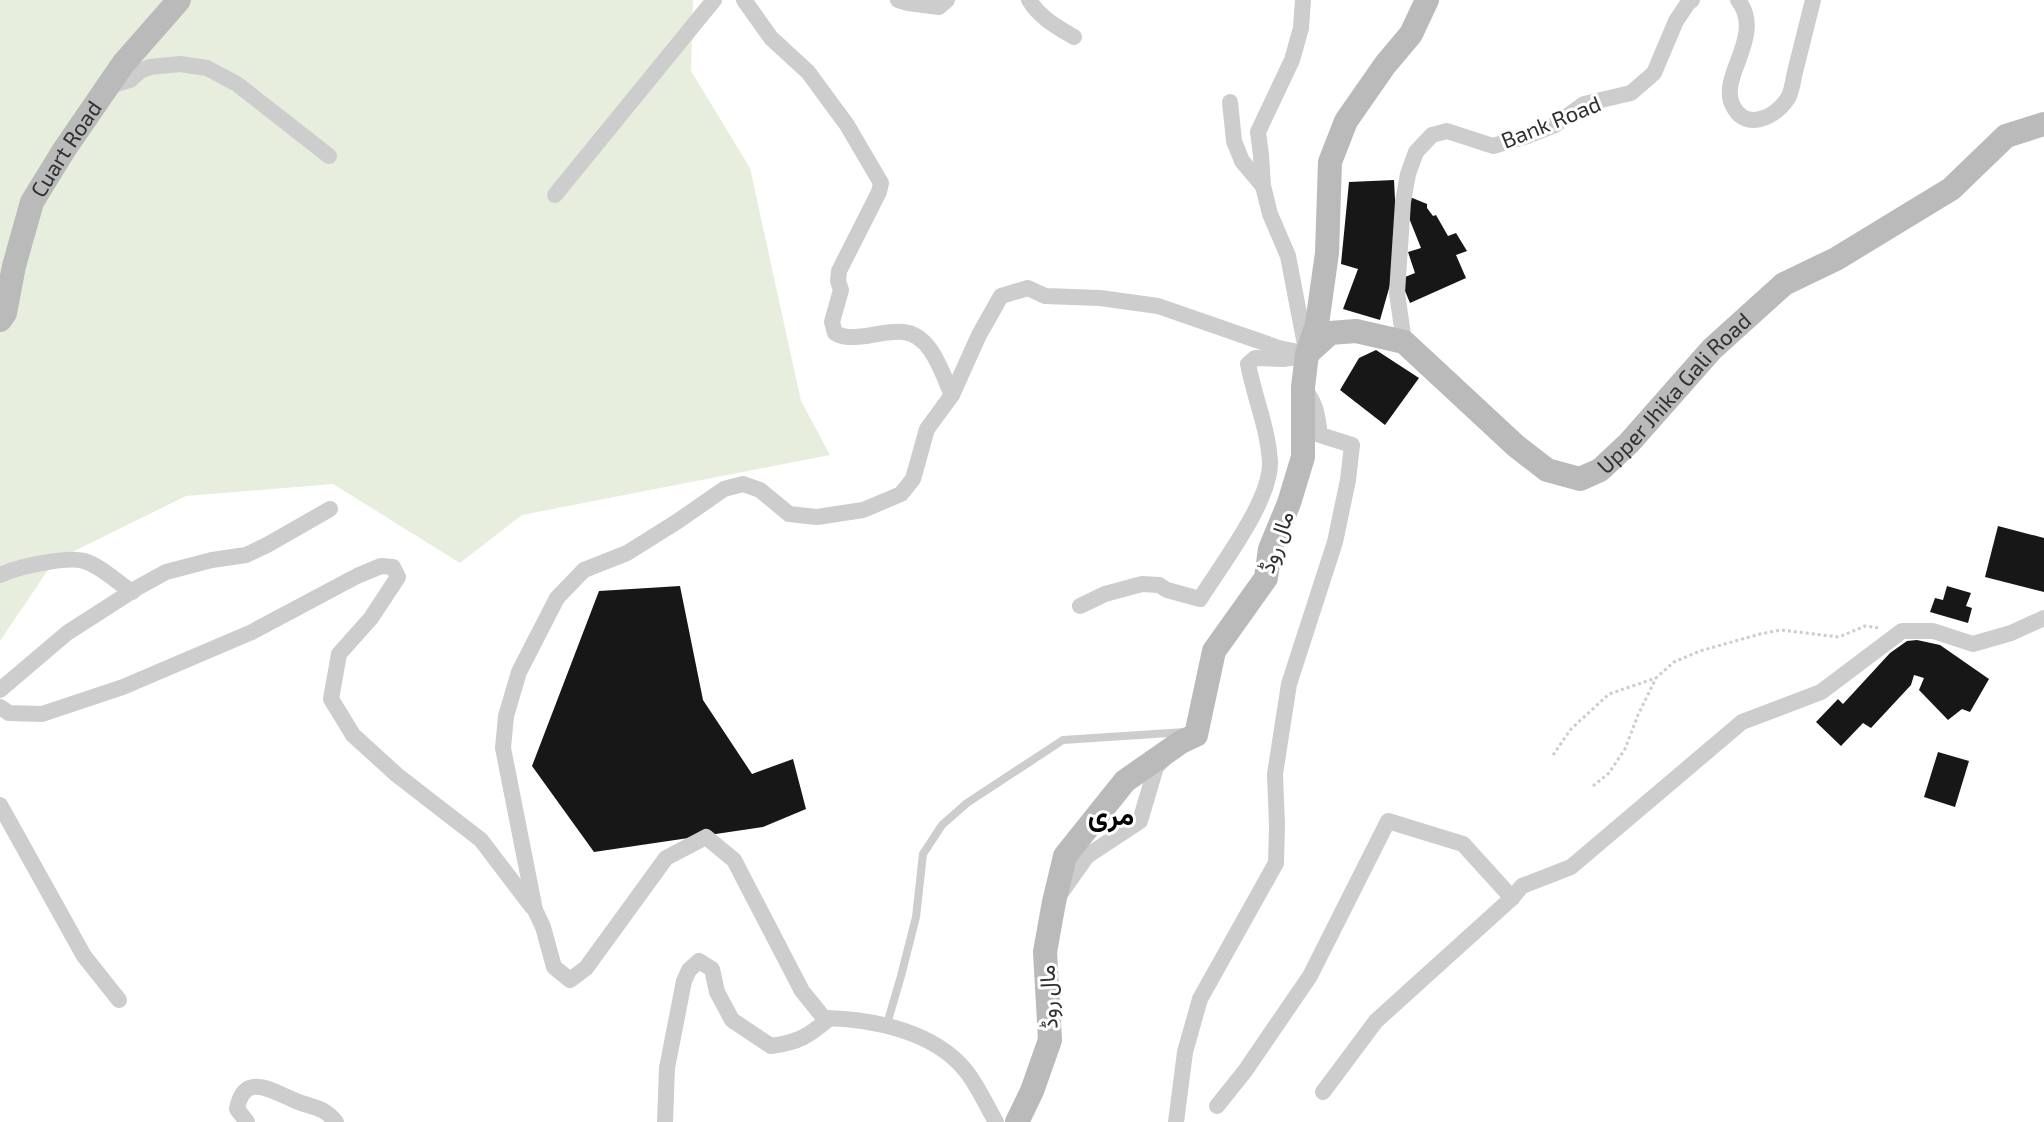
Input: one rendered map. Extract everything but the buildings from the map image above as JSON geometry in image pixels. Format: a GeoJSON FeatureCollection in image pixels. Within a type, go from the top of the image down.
{"type":"FeatureCollection","features":[{"type":"Feature","properties":{"kind":"main road","name":"Cuart Road"},"geometry":{"type":"LineString","coordinates":[[0,320],[5,313],[14,266],[33,202],[64,150],[123,64],[179,0]]}},
{"type":"Feature","properties":{"kind":"main road","name":"مال روڈ"},"geometry":{"type":"LineString","coordinates":[[1017,1122],[1032,1091],[1050,1040],[1045,952],[1065,856],[1125,781],[1189,739],[1214,651],[1266,578],[1270,549],[1289,503],[1303,457],[1303,387],[1307,354],[1317,324],[1327,253],[1330,162],[1346,121],[1385,65],[1411,34],[1427,0]]}},
{"type":"Feature","properties":{"kind":"main road","name":"Upper Jhika Gali Road"},"geometry":{"type":"LineString","coordinates":[[1307,354],[1330,333],[1356,331],[1404,342],[1516,446],[1547,470],[1580,479],[1600,470],[1622,450],[1712,349],[1784,284],[1836,258],[1951,189],[2006,136],[2044,124]]}},
{"type":"Feature","properties":{"kind":"street"},"geometry":{"type":"LineString","coordinates":[[555,195],[714,0]]}},
{"type":"Feature","properties":{"kind":"street"},"geometry":{"type":"LineString","coordinates":[[744,0],[771,38],[808,72],[847,125],[881,183],[879,192],[839,271],[837,281],[841,290],[832,322],[835,333],[844,338],[903,332],[916,335],[934,357],[952,395]]}},
{"type":"Feature","properties":{"kind":"street"},"geometry":{"type":"LineString","coordinates":[[898,0],[939,7],[947,0]]}},
{"type":"Feature","properties":{"kind":"street"},"geometry":{"type":"LineString","coordinates":[[1029,0],[1048,20],[1074,37]]}},
{"type":"Feature","properties":{"kind":"street"},"geometry":{"type":"LineString","coordinates":[[1303,0],[1301,28],[1292,60],[1258,132],[1263,186],[1270,214],[1288,256],[1307,354]]}},
{"type":"Feature","properties":{"kind":"street","name":"Bank Road"},"geometry":{"type":"LineString","coordinates":[[1404,342],[1397,293],[1403,202],[1408,174],[1416,152],[1432,135],[1447,131],[1493,146],[1555,125],[1584,104],[1631,93],[1654,73],[1676,21],[1692,0]]}},
{"type":"Feature","properties":{"kind":"street"},"geometry":{"type":"LineString","coordinates":[[1738,0],[1746,14],[1747,33],[1731,83],[1731,103],[1738,115],[1749,120],[1761,119],[1776,112],[1789,97],[1813,0]]}},
{"type":"Feature","properties":{"kind":"street"},"geometry":{"type":"LineString","coordinates":[[108,87],[130,80],[140,71],[150,67],[180,64],[207,68],[237,84],[329,156]]}},
{"type":"Feature","properties":{"kind":"street"},"geometry":{"type":"LineString","coordinates":[[1230,102],[1234,141],[1242,161],[1263,186]]}},
{"type":"Feature","properties":{"kind":"street"},"geometry":{"type":"LineString","coordinates":[[535,910],[503,748],[506,716],[519,672],[557,598],[584,570],[627,553],[724,489],[743,484],[760,490],[789,514],[817,517],[863,510],[901,494],[913,479],[927,429],[952,395],[979,335],[1001,296],[1028,288],[1045,296],[1100,298],[1158,306],[1279,348],[1307,354]]}},
{"type":"Feature","properties":{"kind":"street"},"geometry":{"type":"LineString","coordinates":[[1080,606],[1105,594],[1142,584],[1159,585],[1167,590],[1200,599],[1253,516],[1267,484],[1270,463],[1248,364],[1255,358],[1283,359],[1307,354]]}},
{"type":"Feature","properties":{"kind":"street"},"geometry":{"type":"LineString","coordinates":[[1176,1122],[1185,1052],[1200,999],[1276,863],[1275,774],[1289,684],[1335,542],[1348,480],[1352,446],[1320,435],[1317,409],[1303,387]]}},
{"type":"Feature","properties":{"kind":"street"},"geometry":{"type":"LineString","coordinates":[[0,690],[67,633],[166,572],[212,560],[246,555],[330,509]]}},
{"type":"Feature","properties":{"kind":"street"},"geometry":{"type":"LineString","coordinates":[[0,575],[54,561],[82,560],[132,592]]}},
{"type":"Feature","properties":{"kind":"street"},"geometry":{"type":"LineString","coordinates":[[0,707],[9,713],[42,714],[123,687],[252,632],[357,576],[381,566],[393,567],[398,577],[371,618],[339,654],[331,699],[353,735],[397,776],[481,840],[535,910],[543,927],[554,967],[570,980],[586,968],[666,858],[706,837],[734,860],[802,992],[824,1018],[886,1024],[941,1047],[966,1071],[996,1122]]}},
{"type":"Feature","properties":{"kind":"street"},"geometry":{"type":"LineString","coordinates":[[1323,1092],[1376,1021],[1512,898],[1522,886],[1571,867],[1742,722],[1821,692],[1902,631],[1933,631],[1973,644],[2011,633],[2044,618]]}},
{"type":"Feature","properties":{"kind":"street","name":"مال روڈ"},"geometry":{"type":"LineString","coordinates":[[1054,902],[1087,856],[1140,821],[1156,767],[1189,739]]}},
{"type":"Feature","properties":{"kind":"street"},"geometry":{"type":"LineString","coordinates":[[0,805],[84,956],[119,1000]]}},
{"type":"Feature","properties":{"kind":"street"},"geometry":{"type":"LineString","coordinates":[[1217,1106],[1245,1071],[1310,976],[1388,821],[1463,844],[1512,898]]}},
{"type":"Feature","properties":{"kind":"street"},"geometry":{"type":"LineString","coordinates":[[664,1122],[667,1068],[684,981],[688,970],[699,960],[712,969],[717,992],[732,1020],[771,1046],[793,1043],[814,1031],[830,1018]]}},
{"type":"Feature","properties":{"kind":"street"},"geometry":{"type":"LineString","coordinates":[[247,1122],[237,1109],[238,1099],[243,1092],[252,1087],[267,1087],[298,1102],[321,1108],[336,1122]]}},
{"type":"Feature","properties":{"kind":"lane"},"geometry":{"type":"LineString","coordinates":[[886,1024],[916,917],[923,854],[942,825],[967,802],[1063,740],[1183,732],[1189,739]]}},
{"type":"Feature","properties":{"kind":"path"},"geometry":{"type":"LineString","coordinates":[[1553,755],[1571,729],[1609,694],[1656,678],[1674,662],[1692,654],[1781,630],[1839,637],[1865,626],[1902,631]]}},
{"type":"Feature","properties":{"kind":"path"},"geometry":{"type":"LineString","coordinates":[[1593,786],[1609,773],[1626,749],[1656,678]]}},
{"type":"Feature","properties":{"kind":"green space"},"geometry":{"type":"Polygon","coordinates":[[[0,0],[693,0],[691,71],[750,168],[801,401],[830,455],[522,515],[460,563],[333,484],[186,496],[54,561],[0,641],[0,0]]]}},
{"type":"Feature","properties":{"kind":"district","name":"مری"},"geometry":{"type":"Point","coordinates":[1111,815]}}]}
